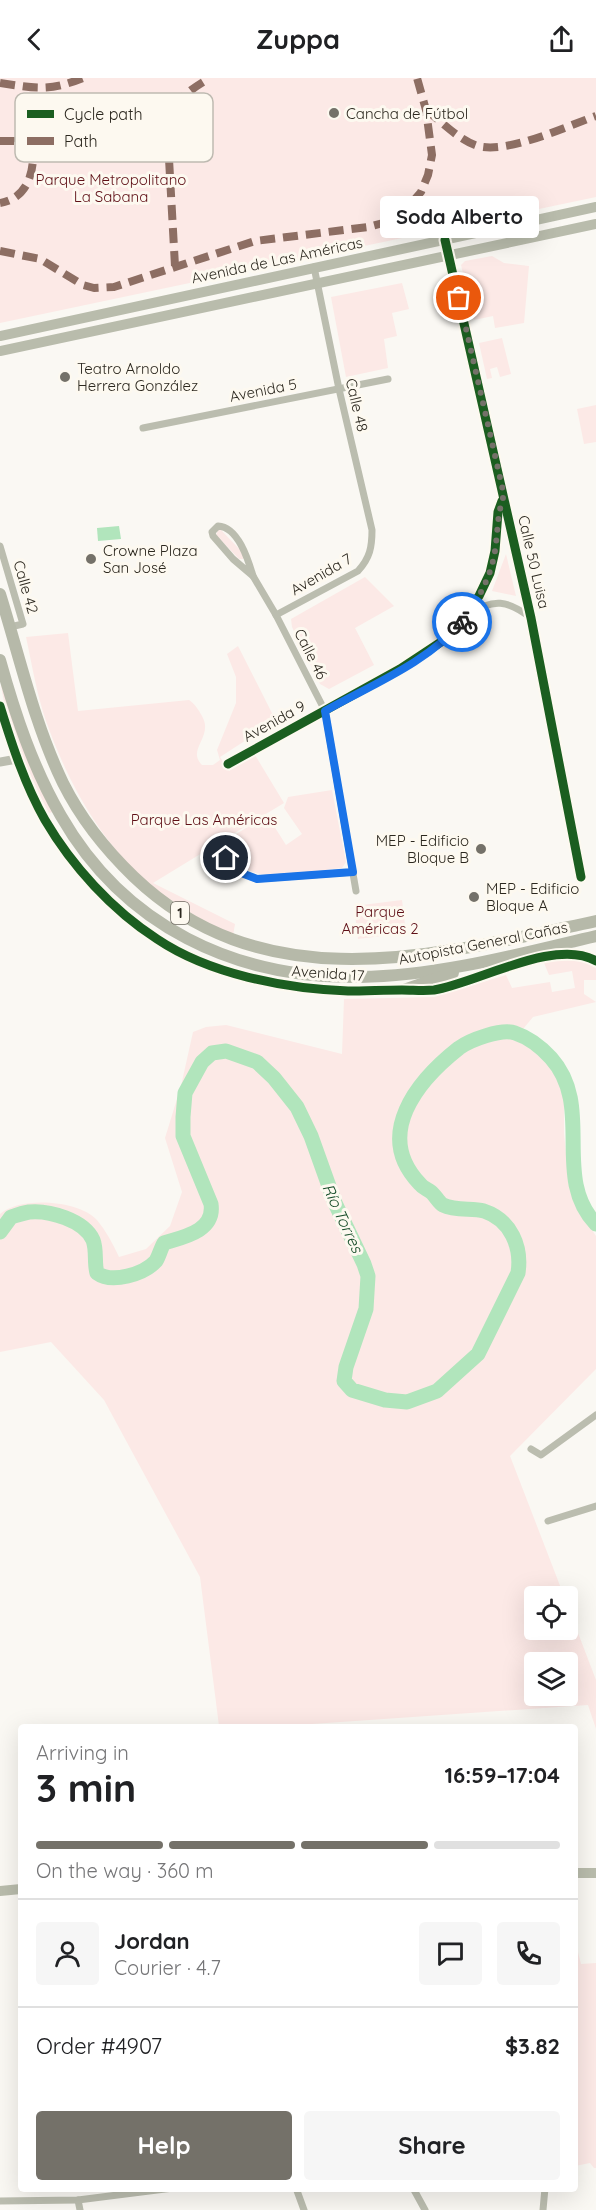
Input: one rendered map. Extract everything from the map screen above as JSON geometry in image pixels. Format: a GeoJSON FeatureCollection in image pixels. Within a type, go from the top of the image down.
{"type":"FeatureCollection","features":[{"type":"Feature","properties":{"kind":"highway","name":"1"},"geometry":{"type":"LineString","coordinates":[[0,594],[46,746],[63,784],[92,830],[117,860],[154,896],[216,933],[246,945],[287,955],[345,959],[388,958],[427,955],[596,921]]}},
{"type":"Feature","properties":{"kind":"highway","name":"Autopista General Cañas"},"geometry":{"type":"LineString","coordinates":[[0,660],[25,738],[47,791],[61,817],[90,859],[117,890],[143,912],[170,930],[212,952],[280,971],[321,977],[390,975],[448,967],[596,936]]}},
{"type":"Feature","properties":{"kind":"highway"},"geometry":{"type":"LineString","coordinates":[[404,990],[494,958]]}},
{"type":"Feature","properties":{"kind":"main road","name":"Avenida de Las Américas"},"geometry":{"type":"LineString","coordinates":[[0,336],[596,207]]}},
{"type":"Feature","properties":{"kind":"main road","name":"Avenida de Las Américas"},"geometry":{"type":"LineString","coordinates":[[0,351],[596,224]]}},
{"type":"Feature","properties":{"kind":"main road"},"geometry":{"type":"LineString","coordinates":[[578,1873],[596,1873]]}},
{"type":"Feature","properties":{"kind":"main road"},"geometry":{"type":"LineString","coordinates":[[0,1891],[18,1889]]}},
{"type":"Feature","properties":{"kind":"street","name":"Calle 50 Luisa"},"geometry":{"type":"LineString","coordinates":[[445,240],[531,618],[581,877]]}},
{"type":"Feature","properties":{"kind":"street","name":"Calle 48"},"geometry":{"type":"LineString","coordinates":[[314,267],[372,530],[372,548]]}},
{"type":"Feature","properties":{"kind":"street","name":"Avenida 5"},"geometry":{"type":"LineString","coordinates":[[143,428],[388,378]]}},
{"type":"Feature","properties":{"kind":"street","name":"Avenida 9"},"geometry":{"type":"LineString","coordinates":[[228,764],[426,654],[450,636],[467,615],[490,573],[495,551],[498,512],[504,495]]}},
{"type":"Feature","properties":{"kind":"street","name":"Calle 46"},"geometry":{"type":"LineString","coordinates":[[252,576],[243,546],[229,530],[218,526],[212,532],[216,541],[252,576],[276,615],[325,711],[356,891]]}},
{"type":"Feature","properties":{"kind":"street","name":"Calle 42"},"geometry":{"type":"LineString","coordinates":[[0,546],[23,624],[10,627]]}},
{"type":"Feature","properties":{"kind":"street","name":"Avenida 7"},"geometry":{"type":"LineString","coordinates":[[276,615],[358,571],[366,562],[372,548]]}},
{"type":"Feature","properties":{"kind":"street"},"geometry":{"type":"LineString","coordinates":[[467,615],[486,604],[496,602],[517,607],[531,618]]}},
{"type":"Feature","properties":{"kind":"street","name":"Avenida 17"},"geometry":{"type":"LineString","coordinates":[[0,706],[17,759],[44,818],[56,838],[105,896],[157,939],[196,960],[277,984],[326,990],[434,990],[514,964],[569,953],[585,955],[596,961]]}},
{"type":"Feature","properties":{"kind":"street"},"geometry":{"type":"LineString","coordinates":[[0,762],[17,759]]}},
{"type":"Feature","properties":{"kind":"street"},"geometry":{"type":"LineString","coordinates":[[217,848],[244,874],[257,879],[353,872]]}},
{"type":"Feature","properties":{"kind":"street"},"geometry":{"type":"LineString","coordinates":[[531,1449],[541,1455],[596,1415]]}},
{"type":"Feature","properties":{"kind":"street"},"geometry":{"type":"LineString","coordinates":[[548,1521],[596,1506]]}},
{"type":"Feature","properties":{"kind":"street"},"geometry":{"type":"LineString","coordinates":[[0,2201],[78,2200],[141,2192]]}},
{"type":"Feature","properties":{"kind":"street"},"geometry":{"type":"LineString","coordinates":[[297,2192],[304,2210]]}},
{"type":"Feature","properties":{"kind":"street"},"geometry":{"type":"LineString","coordinates":[[415,2192],[425,2210]]}},
{"type":"Feature","properties":{"kind":"street"},"geometry":{"type":"LineString","coordinates":[[543,2210],[545,2192]]}},
{"type":"Feature","properties":{"kind":"street"},"geometry":{"type":"LineString","coordinates":[[78,2200],[80,2210]]}},
{"type":"Feature","properties":{"kind":"green space","name":"Parque Metropolitano La Sabana"},"geometry":{"type":"Polygon","coordinates":[[[0,78],[596,78],[596,197],[0,323],[0,78]]]}},
{"type":"Feature","properties":{"kind":"green space"},"geometry":{"type":"Polygon","coordinates":[[[492,256],[504,263],[529,266],[524,323],[495,328],[493,316],[474,320],[461,265],[465,261],[492,256]]]}},
{"type":"Feature","properties":{"kind":"green space"},"geometry":{"type":"Polygon","coordinates":[[[402,283],[409,309],[392,313],[397,336],[384,339],[388,368],[346,377],[331,297],[402,283]]]}},
{"type":"Feature","properties":{"kind":"green space"},"geometry":{"type":"Polygon","coordinates":[[[502,338],[511,374],[500,377],[497,367],[490,369],[492,378],[487,379],[479,343],[502,338]]]}},
{"type":"Feature","properties":{"kind":"green space"},"geometry":{"type":"Polygon","coordinates":[[[596,405],[596,442],[584,444],[577,409],[596,405]]]}},
{"type":"Feature","properties":{"kind":"green space"},"geometry":{"type":"Polygon","coordinates":[[[218,530],[221,530],[244,554],[243,559],[239,559],[216,535],[218,530]]]}},
{"type":"Feature","properties":{"kind":"green space"},"geometry":{"type":"Polygon","coordinates":[[[506,554],[516,596],[492,591],[506,554]]]}},
{"type":"Feature","properties":{"kind":"green space"},"geometry":{"type":"Polygon","coordinates":[[[365,577],[394,606],[355,628],[374,665],[329,689],[320,684],[292,627],[291,619],[365,577]]]}},
{"type":"Feature","properties":{"kind":"green space","name":"Parque Las Américas"},"geometry":{"type":"Polygon","coordinates":[[[68,633],[78,711],[189,700],[198,709],[205,723],[197,754],[202,765],[213,765],[220,760],[217,750],[236,703],[236,677],[227,654],[238,646],[276,721],[220,757],[229,771],[255,755],[284,803],[153,883],[235,924],[233,936],[201,920],[151,886],[117,851],[88,811],[76,789],[46,721],[26,637],[68,633]]]}},
{"type":"Feature","properties":{"kind":"green space"},"geometry":{"type":"Polygon","coordinates":[[[0,671],[53,812],[49,813],[17,744],[5,705],[0,671]]]}},
{"type":"Feature","properties":{"kind":"green space"},"geometry":{"type":"Polygon","coordinates":[[[332,790],[346,862],[342,868],[285,874],[256,873],[241,864],[236,855],[239,851],[233,844],[230,846],[220,844],[267,815],[286,845],[302,834],[284,808],[288,797],[332,790]]]}},
{"type":"Feature","properties":{"kind":"green space","name":"Parque Américas 2"},"geometry":{"type":"Polygon","coordinates":[[[402,900],[406,933],[358,939],[354,906],[402,900]]]}},
{"type":"Feature","properties":{"kind":"green space"},"geometry":{"type":"Polygon","coordinates":[[[565,958],[582,960],[596,968],[596,980],[584,980],[584,994],[596,1002],[533,1017],[514,1040],[535,1050],[551,1069],[564,1091],[564,1133],[568,1175],[580,1212],[596,1236],[596,1369],[510,1456],[560,1586],[524,1586],[524,1640],[578,1640],[578,1633],[596,1680],[596,1729],[588,1705],[578,1706],[578,1652],[524,1652],[524,1706],[573,1706],[312,1724],[219,1724],[200,1577],[104,1400],[51,1342],[0,1352],[0,1214],[9,1208],[35,1203],[77,1208],[97,1220],[119,1257],[146,1249],[170,1226],[182,1192],[165,1138],[181,1086],[193,1032],[206,1027],[226,1025],[342,1054],[344,999],[434,997],[506,975],[512,988],[550,982],[552,992],[575,988],[572,971],[549,975],[544,963],[565,958]]]}},
{"type":"Feature","properties":{"kind":"green space"},"geometry":{"type":"Polygon","coordinates":[[[578,1952],[581,1964],[596,1963],[596,2168],[590,2163],[578,2165],[578,1952]]]}},
{"type":"Feature","properties":{"kind":"shaded area"},"geometry":{"type":"Polygon","coordinates":[[[119,526],[121,539],[98,541],[97,528],[119,526]]]}},
{"type":"Feature","properties":{"kind":"waterway","name":"Río Torres"},"geometry":{"type":"LineString","coordinates":[[0,1232],[11,1217],[29,1212],[56,1215],[82,1227],[93,1240],[97,1273],[111,1278],[128,1276],[151,1266],[156,1261],[164,1243],[189,1235],[203,1227],[211,1213],[211,1204],[183,1136],[185,1093],[202,1062],[212,1053],[226,1051],[257,1062],[274,1078],[297,1107],[311,1136],[335,1203],[368,1276],[366,1309],[346,1367],[344,1381],[352,1390],[385,1400],[407,1402],[437,1391],[478,1354],[518,1273],[518,1254],[508,1228],[493,1215],[484,1211],[443,1205],[421,1185],[406,1165],[400,1147],[401,1128],[406,1110],[416,1093],[443,1061],[471,1042],[502,1032],[526,1037],[551,1058],[564,1077],[573,1120],[576,1185],[583,1205],[596,1224]]}},
{"type":"Feature","properties":{"kind":"marked path"},"geometry":{"type":"LineString","coordinates":[[0,83],[42,88],[83,78]]}},
{"type":"Feature","properties":{"kind":"marked path"},"geometry":{"type":"LineString","coordinates":[[188,93],[210,78]]}},
{"type":"Feature","properties":{"kind":"marked path"},"geometry":{"type":"LineString","coordinates":[[0,251],[40,259],[83,285],[94,288],[114,287],[255,241],[368,227],[387,222],[402,214],[421,192],[428,175],[432,155],[426,110],[417,78]]}},
{"type":"Feature","properties":{"kind":"marked path"},"geometry":{"type":"LineString","coordinates":[[426,110],[462,139],[487,147],[502,147],[536,138],[596,116]]}},
{"type":"Feature","properties":{"kind":"marked path"},"geometry":{"type":"LineString","coordinates":[[0,141],[15,142]]}},
{"type":"Feature","properties":{"kind":"marked path"},"geometry":{"type":"LineString","coordinates":[[0,203],[15,197],[26,186],[33,162]]}},
{"type":"Feature","properties":{"kind":"marked path"},"geometry":{"type":"LineString","coordinates":[[169,162],[175,266]]}},
{"type":"Feature","properties":{"kind":"cycle path"},"geometry":{"type":"LineString","coordinates":[[445,240],[531,618],[581,877]]}},
{"type":"Feature","properties":{"kind":"cycle path"},"geometry":{"type":"LineString","coordinates":[[228,764],[400,669],[450,636],[479,596],[490,573],[495,551],[498,512],[502,501]]}},
{"type":"Feature","properties":{"kind":"cycle path"},"geometry":{"type":"LineString","coordinates":[[0,706],[31,793],[45,820],[80,870],[124,915],[157,939],[200,962],[274,983],[348,991],[434,990],[516,964],[560,954],[579,955],[596,961]]}},
{"type":"Feature","properties":{"kind":"way so far"},"geometry":{"type":"LineString","coordinates":[[459,298],[504,495],[498,512],[495,551],[490,573],[479,596],[462,622]]}},
{"type":"Feature","properties":{"kind":"place","name":"Cancha de Fútbol"},"geometry":{"type":"Point","coordinates":[334,113]}},
{"type":"Feature","properties":{"kind":"place","name":"Soda Alberto"},"geometry":{"type":"Point","coordinates":[459,298]}},
{"type":"Feature","properties":{"kind":"place","name":"Teatro Arnoldo Herrera González"},"geometry":{"type":"Point","coordinates":[65,377]}},
{"type":"Feature","properties":{"kind":"place","name":"Crowne Plaza San José"},"geometry":{"type":"Point","coordinates":[91,559]}},
{"type":"Feature","properties":{"kind":"place","name":"MEP - Edificio Bloque B"},"geometry":{"type":"Point","coordinates":[481,849]}},
{"type":"Feature","properties":{"kind":"place","name":"MEP - Edificio Bloque A"},"geometry":{"type":"Point","coordinates":[474,897]}},
{"type":"Feature","properties":{"kind":"route"},"geometry":{"type":"LineString","coordinates":[[226,858],[244,874],[257,879],[353,872],[325,711],[426,654],[450,636],[462,622]]}}]}
